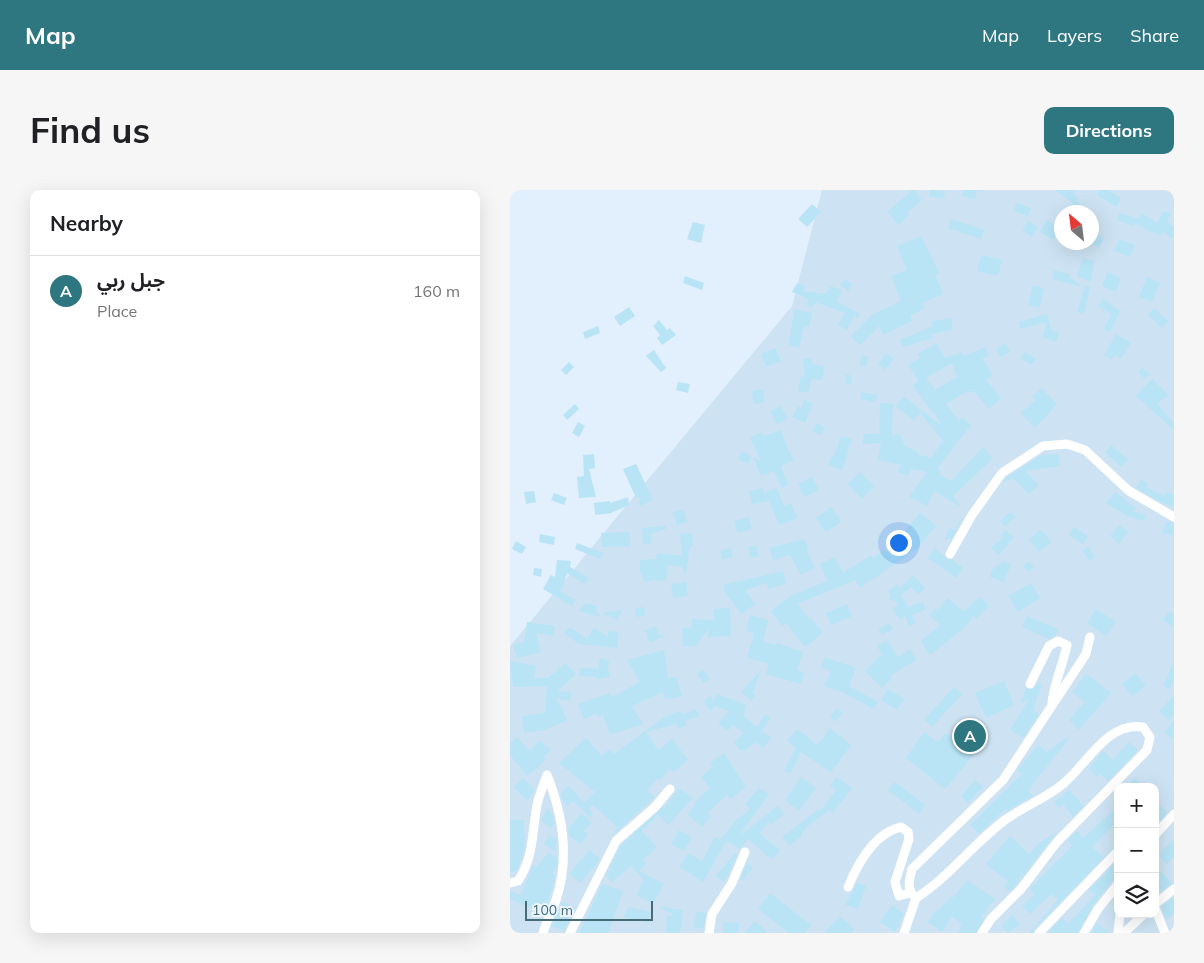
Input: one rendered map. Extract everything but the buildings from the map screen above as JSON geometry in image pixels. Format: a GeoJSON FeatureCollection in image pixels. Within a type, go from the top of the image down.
{"type":"FeatureCollection","features":[{"type":"Feature","properties":{"kind":"street"},"geometry":{"type":"LineString","coordinates":[[950,554],[972,515],[1002,473],[1043,446],[1067,444],[1085,450],[1129,491],[1174,517]]}},
{"type":"Feature","properties":{"kind":"street"},"geometry":{"type":"LineString","coordinates":[[904,933],[913,896],[908,882],[912,869],[1003,780],[1086,654],[1090,637]]}},
{"type":"Feature","properties":{"kind":"street"},"geometry":{"type":"LineString","coordinates":[[1030,684],[1049,646],[1058,641],[1067,645],[1063,665],[1054,685],[1051,706]]}},
{"type":"Feature","properties":{"kind":"street"},"geometry":{"type":"LineString","coordinates":[[848,887],[855,870],[878,839],[892,829],[900,827],[908,832],[909,839],[895,882],[899,896],[913,896],[931,889],[950,869],[1004,821],[1063,784],[1115,732],[1131,725],[1143,727],[1150,737],[1146,750],[1057,842],[1021,889],[991,919],[982,933]]}},
{"type":"Feature","properties":{"kind":"street"},"geometry":{"type":"LineString","coordinates":[[510,883],[518,881],[525,870],[535,835],[538,805],[547,775],[560,809],[564,843],[561,877],[556,899],[543,933]]}},
{"type":"Feature","properties":{"kind":"street"},"geometry":{"type":"LineString","coordinates":[[570,933],[616,841],[655,807],[670,789]]}},
{"type":"Feature","properties":{"kind":"street"},"geometry":{"type":"LineString","coordinates":[[1159,829],[1174,814]]}},
{"type":"Feature","properties":{"kind":"street"},"geometry":{"type":"LineString","coordinates":[[709,933],[712,914],[732,883],[745,852]]}},
{"type":"Feature","properties":{"kind":"street"},"geometry":{"type":"LineString","coordinates":[[1039,933],[1114,855]]}},
{"type":"Feature","properties":{"kind":"street"},"geometry":{"type":"LineString","coordinates":[[1084,933],[1098,908],[1114,889]]}},
{"type":"Feature","properties":{"kind":"street"},"geometry":{"type":"LineString","coordinates":[[1159,901],[1174,889]]}},
{"type":"Feature","properties":{"kind":"street"},"geometry":{"type":"LineString","coordinates":[[1118,933],[1120,918]]}},
{"type":"Feature","properties":{"kind":"street"},"geometry":{"type":"LineString","coordinates":[[1124,933],[1140,918]]}},
{"type":"Feature","properties":{"kind":"street"},"geometry":{"type":"LineString","coordinates":[[1159,918],[1165,933]]}},
{"type":"Feature","properties":{"kind":"shaded area"},"geometry":{"type":"Polygon","coordinates":[[[822,190],[1174,190],[1174,933],[510,933],[510,646],[792,306],[822,190]]]}},
{"type":"Feature","properties":{"kind":"place","name":"جبل ربي"},"geometry":{"type":"Point","coordinates":[970,736]}}]}
